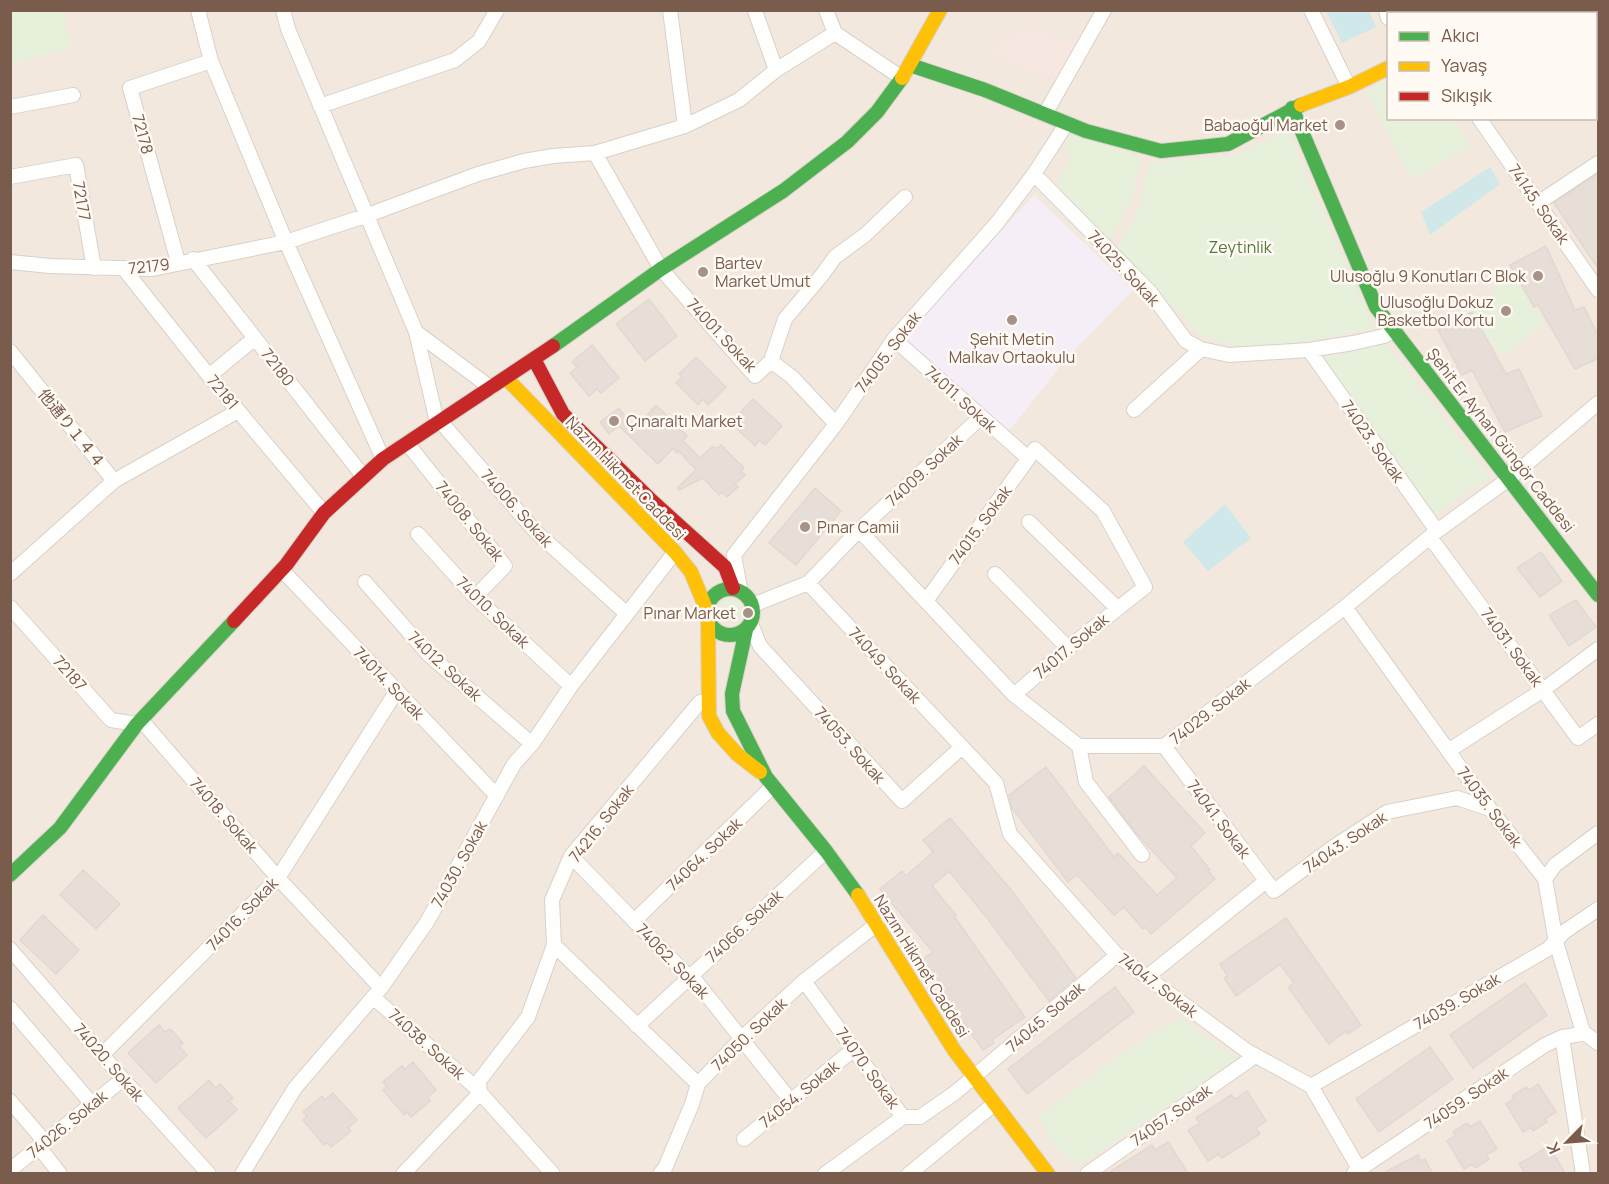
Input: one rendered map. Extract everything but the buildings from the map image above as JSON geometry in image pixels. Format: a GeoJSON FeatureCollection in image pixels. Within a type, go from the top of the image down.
{"type":"FeatureCollection","features":[{"type":"Feature","properties":{"kind":"main road"},"geometry":{"type":"LineString","coordinates":[[10,874],[60,828],[139,722],[282,570],[324,513],[363,476],[407,442],[534,359],[661,269],[783,191],[847,142],[877,112],[903,78],[940,10]]}},
{"type":"Feature","properties":{"kind":"main road"},"geometry":{"type":"LineString","coordinates":[[910,65],[985,90],[1086,131],[1161,151],[1228,144],[1292,108],[1349,87],[1387,69]]}},
{"type":"Feature","properties":{"kind":"main road","name":"Şehit Er Ayhan Güngör Caddesi"},"geometry":{"type":"LineString","coordinates":[[1292,108],[1376,307],[1599,595]]}},
{"type":"Feature","properties":{"kind":"main road","name":"Nazım Hikmet Caddesi"},"geometry":{"type":"LineString","coordinates":[[534,359],[563,414],[652,501],[725,567],[736,589]]}},
{"type":"Feature","properties":{"kind":"main road","name":"Nazım Hikmet Caddesi"},"geometry":{"type":"LineString","coordinates":[[506,378],[641,515],[691,572],[707,615],[709,716],[718,733],[737,754],[770,782],[826,851],[862,900],[973,1078],[1048,1173]]}},
{"type":"Feature","properties":{"kind":"main road"},"geometry":{"type":"LineString","coordinates":[[736,589],[747,595],[753,605],[754,616],[748,627],[732,635],[717,631],[707,615],[712,597],[718,591],[736,589]]}},
{"type":"Feature","properties":{"kind":"main road","name":"Nazım Hikmet Caddesi"},"geometry":{"type":"LineString","coordinates":[[748,627],[732,694],[733,711],[770,782]]}},
{"type":"Feature","properties":{"kind":"street"},"geometry":{"type":"LineString","coordinates":[[198,10],[211,61],[286,242],[383,459]]}},
{"type":"Feature","properties":{"kind":"street"},"geometry":{"type":"LineString","coordinates":[[283,10],[288,29],[416,332],[439,421]]}},
{"type":"Feature","properties":{"kind":"street"},"geometry":{"type":"LineString","coordinates":[[320,106],[455,60],[479,41],[497,10]]}},
{"type":"Feature","properties":{"kind":"street"},"geometry":{"type":"LineString","coordinates":[[670,10],[685,126]]}},
{"type":"Feature","properties":{"kind":"street"},"geometry":{"type":"LineString","coordinates":[[826,10],[835,33],[903,78]]}},
{"type":"Feature","properties":{"kind":"street"},"geometry":{"type":"LineString","coordinates":[[1045,114],[1104,10]]}},
{"type":"Feature","properties":{"kind":"street"},"geometry":{"type":"LineString","coordinates":[[1311,10],[1349,87]]}},
{"type":"Feature","properties":{"kind":"street"},"geometry":{"type":"LineString","coordinates":[[755,11],[777,70]]}},
{"type":"Feature","properties":{"kind":"street","name":"72179"},"geometry":{"type":"LineString","coordinates":[[10,262],[94,268],[152,268],[286,242],[368,215],[478,174],[524,161],[595,153],[685,126],[739,100],[777,70],[835,33]]}},
{"type":"Feature","properties":{"kind":"street","name":"72178"},"geometry":{"type":"LineString","coordinates":[[178,262],[130,88],[211,61]]}},
{"type":"Feature","properties":{"kind":"street"},"geometry":{"type":"LineString","coordinates":[[10,107],[73,95]]}},
{"type":"Feature","properties":{"kind":"street","name":"74145. Sokak"},"geometry":{"type":"LineString","coordinates":[[1480,120],[1599,290]]}},
{"type":"Feature","properties":{"kind":"street","name":"74005. Sokak"},"geometry":{"type":"LineString","coordinates":[[736,589],[734,555],[836,424],[894,339],[997,223],[1034,174],[1067,123]]}},
{"type":"Feature","properties":{"kind":"street"},"geometry":{"type":"LineString","coordinates":[[595,153],[661,269]]}},
{"type":"Feature","properties":{"kind":"street"},"geometry":{"type":"LineString","coordinates":[[1538,203],[1599,163]]}},
{"type":"Feature","properties":{"kind":"street","name":"72177"},"geometry":{"type":"LineString","coordinates":[[10,177],[76,165],[94,268]]}},
{"type":"Feature","properties":{"kind":"street","name":"74025. Sokak"},"geometry":{"type":"LineString","coordinates":[[1034,174],[1150,291],[1186,341],[1201,349],[1229,355],[1310,350],[1353,344],[1384,336],[1394,330]]}},
{"type":"Feature","properties":{"kind":"street"},"geometry":{"type":"LineString","coordinates":[[771,361],[785,319],[835,257],[865,235],[905,197]]}},
{"type":"Feature","properties":{"kind":"street","name":"72180"},"geometry":{"type":"LineString","coordinates":[[193,259],[363,476]]}},
{"type":"Feature","properties":{"kind":"street","name":"72181"},"geometry":{"type":"LineString","coordinates":[[124,269],[209,376],[324,513]]}},
{"type":"Feature","properties":{"kind":"street","name":"74001. Sokak"},"geometry":{"type":"LineString","coordinates":[[661,269],[756,376],[771,361],[792,377],[836,424]]}},
{"type":"Feature","properties":{"kind":"street"},"geometry":{"type":"LineString","coordinates":[[416,332],[491,388]]}},
{"type":"Feature","properties":{"kind":"street"},"geometry":{"type":"LineString","coordinates":[[209,376],[255,338]]}},
{"type":"Feature","properties":{"kind":"street","name":"74011. Sokak"},"geometry":{"type":"LineString","coordinates":[[894,339],[981,417],[1032,453],[1103,511],[1145,587],[1117,608]]}},
{"type":"Feature","properties":{"kind":"street"},"geometry":{"type":"LineString","coordinates":[[1134,410],[1201,349]]}},
{"type":"Feature","properties":{"kind":"street","name":"74023. Sokak"},"geometry":{"type":"LineString","coordinates":[[1310,350],[1433,534]]}},
{"type":"Feature","properties":{"kind":"street","name":"他通り１４４"},"geometry":{"type":"LineString","coordinates":[[10,351],[114,481],[10,574]]}},
{"type":"Feature","properties":{"kind":"street","name":"74029. Sokak"},"geometry":{"type":"LineString","coordinates":[[1080,746],[1164,746],[1345,607],[1433,534],[1510,478],[1599,403]]}},
{"type":"Feature","properties":{"kind":"street"},"geometry":{"type":"LineString","coordinates":[[114,481],[238,411]]}},
{"type":"Feature","properties":{"kind":"street","name":"74009. Sokak"},"geometry":{"type":"LineString","coordinates":[[753,605],[808,583],[859,530],[981,417]]}},
{"type":"Feature","properties":{"kind":"street","name":"74006. Sokak"},"geometry":{"type":"LineString","coordinates":[[439,421],[535,531],[627,614]]}},
{"type":"Feature","properties":{"kind":"street","name":"74008. Sokak"},"geometry":{"type":"LineString","coordinates":[[407,442],[505,566],[475,597]]}},
{"type":"Feature","properties":{"kind":"street","name":"74015. Sokak"},"geometry":{"type":"LineString","coordinates":[[926,601],[1032,453]]}},
{"type":"Feature","properties":{"kind":"street","name":"74017. Sokak"},"geometry":{"type":"LineString","coordinates":[[1014,694],[1117,608],[1029,522]]}},
{"type":"Feature","properties":{"kind":"street"},"geometry":{"type":"LineString","coordinates":[[859,530],[1014,694],[1080,746],[1086,782],[1142,855]]}},
{"type":"Feature","properties":{"kind":"street","name":"74010. Sokak"},"geometry":{"type":"LineString","coordinates":[[418,534],[475,597],[571,686]]}},
{"type":"Feature","properties":{"kind":"street","name":"74031. Sokak"},"geometry":{"type":"LineString","coordinates":[[1433,534],[1578,738],[1599,724]]}},
{"type":"Feature","properties":{"kind":"street","name":"74030. Sokak"},"geometry":{"type":"LineString","coordinates":[[242,1173],[295,1088],[377,992],[427,922],[514,764],[532,744],[571,686],[675,552]]}},
{"type":"Feature","properties":{"kind":"street","name":"74014. Sokak"},"geometry":{"type":"LineString","coordinates":[[282,570],[497,796]]}},
{"type":"Feature","properties":{"kind":"street"},"geometry":{"type":"LineString","coordinates":[[995,574],[1068,648]]}},
{"type":"Feature","properties":{"kind":"street","name":"74012. Sokak"},"geometry":{"type":"LineString","coordinates":[[364,582],[429,655],[532,744]]}},
{"type":"Feature","properties":{"kind":"street","name":"74049. Sokak"},"geometry":{"type":"LineString","coordinates":[[808,583],[962,747]]}},
{"type":"Feature","properties":{"kind":"street","name":"72187"},"geometry":{"type":"LineString","coordinates":[[11,607],[111,720],[139,722]]}},
{"type":"Feature","properties":{"kind":"street","name":"74035. Sokak"},"geometry":{"type":"LineString","coordinates":[[1345,607],[1490,809],[1545,879],[1556,942],[1583,1032]]}},
{"type":"Feature","properties":{"kind":"street","name":"74053. Sokak"},"geometry":{"type":"LineString","coordinates":[[748,627],[760,646],[902,801],[962,747]]}},
{"type":"Feature","properties":{"kind":"street"},"geometry":{"type":"LineString","coordinates":[[1448,751],[1543,690],[1599,649]]}},
{"type":"Feature","properties":{"kind":"street","name":"74016. Sokak"},"geometry":{"type":"LineString","coordinates":[[102,1055],[278,878],[396,692]]}},
{"type":"Feature","properties":{"kind":"street","name":"74216. Sokak"},"geometry":{"type":"LineString","coordinates":[[403,1173],[480,1093],[479,1081],[528,1017],[554,945],[552,900],[571,856],[700,702],[709,700]]}},
{"type":"Feature","properties":{"kind":"street","name":"74018. Sokak"},"geometry":{"type":"LineString","coordinates":[[139,722],[377,992]]}},
{"type":"Feature","properties":{"kind":"street","name":"74041. Sokak"},"geometry":{"type":"LineString","coordinates":[[1164,746],[1270,886]]}},
{"type":"Feature","properties":{"kind":"street","name":"74047. Sokak"},"geometry":{"type":"LineString","coordinates":[[962,747],[996,783],[1010,834],[1116,955],[1148,976],[1255,1056],[1311,1086]]}},
{"type":"Feature","properties":{"kind":"street","name":"74064. Sokak"},"geometry":{"type":"LineString","coordinates":[[634,921],[770,782]]}},
{"type":"Feature","properties":{"kind":"street","name":"74043. Sokak"},"geometry":{"type":"LineString","coordinates":[[1270,886],[1387,812],[1457,798],[1490,809]]}},
{"type":"Feature","properties":{"kind":"street"},"geometry":{"type":"LineString","coordinates":[[1545,879],[1555,865],[1599,833]]}},
{"type":"Feature","properties":{"kind":"street","name":"74066. Sokak"},"geometry":{"type":"LineString","coordinates":[[637,1026],[826,851]]}},
{"type":"Feature","properties":{"kind":"street","name":"74062. Sokak"},"geometry":{"type":"LineString","coordinates":[[571,856],[686,974],[691,975],[790,1101]]}},
{"type":"Feature","properties":{"kind":"street"},"geometry":{"type":"LineString","coordinates":[[1148,976],[1270,886]]}},
{"type":"Feature","properties":{"kind":"street","name":"74039. Sokak"},"geometry":{"type":"LineString","coordinates":[[1311,1086],[1548,949],[1564,932],[1599,909]]}},
{"type":"Feature","properties":{"kind":"street","name":"74050. Sokak"},"geometry":{"type":"LineString","coordinates":[[660,1173],[670,1158],[698,1084],[742,1038],[804,981],[877,924]]}},
{"type":"Feature","properties":{"kind":"street"},"geometry":{"type":"LineString","coordinates":[[554,945],[698,1084]]}},
{"type":"Feature","properties":{"kind":"street","name":"74020. Sokak"},"geometry":{"type":"LineString","coordinates":[[10,949],[123,1079],[209,1173]]}},
{"type":"Feature","properties":{"kind":"street","name":"74045. Sokak"},"geometry":{"type":"LineString","coordinates":[[973,1078],[1116,955]]}},
{"type":"Feature","properties":{"kind":"street","name":"74070. Sokak"},"geometry":{"type":"LineString","coordinates":[[804,981],[903,1117],[920,1117],[973,1078]]}},
{"type":"Feature","properties":{"kind":"street","name":"74038. Sokak"},"geometry":{"type":"LineString","coordinates":[[377,992],[480,1093],[553,1173]]}},
{"type":"Feature","properties":{"kind":"street"},"geometry":{"type":"LineString","coordinates":[[10,1008],[92,1104]]}},
{"type":"Feature","properties":{"kind":"street"},"geometry":{"type":"LineString","coordinates":[[1583,1032],[1599,1043]]}},
{"type":"Feature","properties":{"kind":"street","name":"74059. Sokak"},"geometry":{"type":"LineString","coordinates":[[1358,1172],[1545,1045],[1562,1037],[1583,1032]]}},
{"type":"Feature","properties":{"kind":"street"},"geometry":{"type":"LineString","coordinates":[[1562,1037],[1582,1173]]}},
{"type":"Feature","properties":{"kind":"street","name":"74054. Sokak"},"geometry":{"type":"LineString","coordinates":[[744,1139],[854,1049]]}},
{"type":"Feature","properties":{"kind":"street","name":"74057. Sokak"},"geometry":{"type":"LineString","coordinates":[[1087,1173],[1255,1056]]}},
{"type":"Feature","properties":{"kind":"street","name":"74026. Sokak"},"geometry":{"type":"LineString","coordinates":[[10,1170],[123,1079]]}},
{"type":"Feature","properties":{"kind":"street"},"geometry":{"type":"LineString","coordinates":[[1311,1086],[1358,1172]]}},
{"type":"Feature","properties":{"kind":"street"},"geometry":{"type":"LineString","coordinates":[[10,1101],[60,1173]]}},
{"type":"Feature","properties":{"kind":"street"},"geometry":{"type":"LineString","coordinates":[[909,1173],[994,1104]]}},
{"type":"Feature","properties":{"kind":"street"},"geometry":{"type":"LineString","coordinates":[[825,1173],[903,1117]]}},
{"type":"Feature","properties":{"kind":"shaded area"},"geometry":{"type":"Polygon","coordinates":[[[10,11],[1598,11],[1598,1173],[11,1173],[10,11]]]}},
{"type":"Feature","properties":{"kind":"shaded area"},"geometry":{"type":"Polygon","coordinates":[[[1027,27],[1080,47],[1061,83],[987,54],[1027,27]]]}},
{"type":"Feature","properties":{"kind":"shaded area","name":"Şehit Metin Malkav Ortaokulu"},"geometry":{"type":"Polygon","coordinates":[[[1034,195],[1133,290],[1067,358],[1008,432],[907,351],[904,338],[1034,195]]]}},
{"type":"Feature","properties":{"kind":"green space"},"geometry":{"type":"Polygon","coordinates":[[[11,10],[63,11],[71,48],[11,64],[11,10]]]}},
{"type":"Feature","properties":{"kind":"green space"},"geometry":{"type":"Polygon","coordinates":[[[1387,80],[1387,120],[1455,120],[1471,147],[1411,179],[1366,91],[1387,80]]]}},
{"type":"Feature","properties":{"kind":"green space"},"geometry":{"type":"Polygon","coordinates":[[[1067,132],[1141,157],[1132,198],[1109,241],[1055,189],[1069,162],[1067,132]]]}},
{"type":"Feature","properties":{"kind":"green space","name":"Zeytinlik"},"geometry":{"type":"Polygon","coordinates":[[[1287,132],[1374,328],[1254,351],[1202,336],[1117,247],[1138,212],[1150,163],[1230,156],[1287,132]]]}},
{"type":"Feature","properties":{"kind":"green space"},"geometry":{"type":"Polygon","coordinates":[[[1510,276],[1519,288],[1522,287],[1529,302],[1545,324],[1502,356],[1467,312],[1510,276]]]}},
{"type":"Feature","properties":{"kind":"green space"},"geometry":{"type":"Polygon","coordinates":[[[1384,341],[1489,477],[1434,515],[1320,356],[1348,354],[1384,341]]]}},
{"type":"Feature","properties":{"kind":"green space"},"geometry":{"type":"Polygon","coordinates":[[[726,600],[734,600],[741,607],[741,615],[734,622],[726,622],[719,615],[719,607],[726,600]]]}},
{"type":"Feature","properties":{"kind":"green space"},"geometry":{"type":"Polygon","coordinates":[[[1179,1018],[1236,1059],[1082,1163],[1067,1158],[1052,1142],[1039,1117],[1112,1060],[1179,1018]]]}},
{"type":"Feature","properties":{"kind":"water"},"geometry":{"type":"Polygon","coordinates":[[[1326,11],[1369,11],[1376,27],[1342,43],[1326,11]]]}},
{"type":"Feature","properties":{"kind":"water"},"geometry":{"type":"Polygon","coordinates":[[[1490,167],[1500,184],[1430,235],[1421,212],[1490,167]]]}},
{"type":"Feature","properties":{"kind":"water"},"geometry":{"type":"Polygon","coordinates":[[[1225,504],[1251,538],[1208,571],[1183,542],[1225,504]]]}},
{"type":"Feature","properties":{"kind":"traffic: fast"},"geometry":{"type":"LineString","coordinates":[[910,65],[985,90],[1086,131],[1161,151],[1228,144],[1301,105]]}},
{"type":"Feature","properties":{"kind":"traffic: fast"},"geometry":{"type":"LineString","coordinates":[[553,346],[661,269],[783,191],[847,142],[877,112],[902,78]]}},
{"type":"Feature","properties":{"kind":"traffic: fast"},"geometry":{"type":"LineString","coordinates":[[1292,108],[1376,307],[1598,595]]}},
{"type":"Feature","properties":{"kind":"traffic: fast"},"geometry":{"type":"LineString","coordinates":[[735,589],[747,595],[752,603],[753,612],[752,621],[747,629],[739,634],[725,635],[717,632],[710,625],[707,607],[710,599],[717,592],[735,589]]}},
{"type":"Feature","properties":{"kind":"traffic: fast"},"geometry":{"type":"LineString","coordinates":[[10,875],[60,828],[137,724],[234,621]]}},
{"type":"Feature","properties":{"kind":"traffic: fast"},"geometry":{"type":"LineString","coordinates":[[746,630],[732,694],[733,711],[766,777],[826,851],[858,895]]}},
{"type":"Feature","properties":{"kind":"traffic: slow"},"geometry":{"type":"LineString","coordinates":[[902,78],[940,10]]}},
{"type":"Feature","properties":{"kind":"traffic: slow"},"geometry":{"type":"LineString","coordinates":[[1301,105],[1349,87],[1387,68]]}},
{"type":"Feature","properties":{"kind":"traffic: slow"},"geometry":{"type":"LineString","coordinates":[[506,378],[675,552],[691,572],[707,611]]}},
{"type":"Feature","properties":{"kind":"traffic: slow"},"geometry":{"type":"LineString","coordinates":[[708,619],[709,716],[718,733],[737,754],[760,772]]}},
{"type":"Feature","properties":{"kind":"traffic: slow"},"geometry":{"type":"LineString","coordinates":[[858,895],[954,1050],[1048,1174]]}},
{"type":"Feature","properties":{"kind":"traffic: jam"},"geometry":{"type":"LineString","coordinates":[[234,621],[286,565],[324,513],[383,459],[553,346]]}},
{"type":"Feature","properties":{"kind":"traffic: jam"},"geometry":{"type":"LineString","coordinates":[[534,359],[563,414],[652,501],[725,567],[733,588]]}},
{"type":"Feature","properties":{"kind":"place","name":"Babaoğul Market"},"geometry":{"type":"Point","coordinates":[1340,125]}},
{"type":"Feature","properties":{"kind":"place","name":"Bartev Market Umut"},"geometry":{"type":"Point","coordinates":[703,272]}},
{"type":"Feature","properties":{"kind":"place","name":"Ulusoğlu 9 Konutları C Blok"},"geometry":{"type":"Point","coordinates":[1538,276]}},
{"type":"Feature","properties":{"kind":"place","name":"Ulusoğlu Dokuz Basketbol Kortu"},"geometry":{"type":"Point","coordinates":[1506,311]}},
{"type":"Feature","properties":{"kind":"place","name":"Şehit Metin Malkav Ortaokulu"},"geometry":{"type":"Point","coordinates":[1012,320]}},
{"type":"Feature","properties":{"kind":"place","name":"Çınaraltı Market"},"geometry":{"type":"Point","coordinates":[614,421]}},
{"type":"Feature","properties":{"kind":"place","name":"Pınar Camii"},"geometry":{"type":"Point","coordinates":[805,527]}},
{"type":"Feature","properties":{"kind":"place","name":"Pınar Market"},"geometry":{"type":"Point","coordinates":[748,613]}}]}
